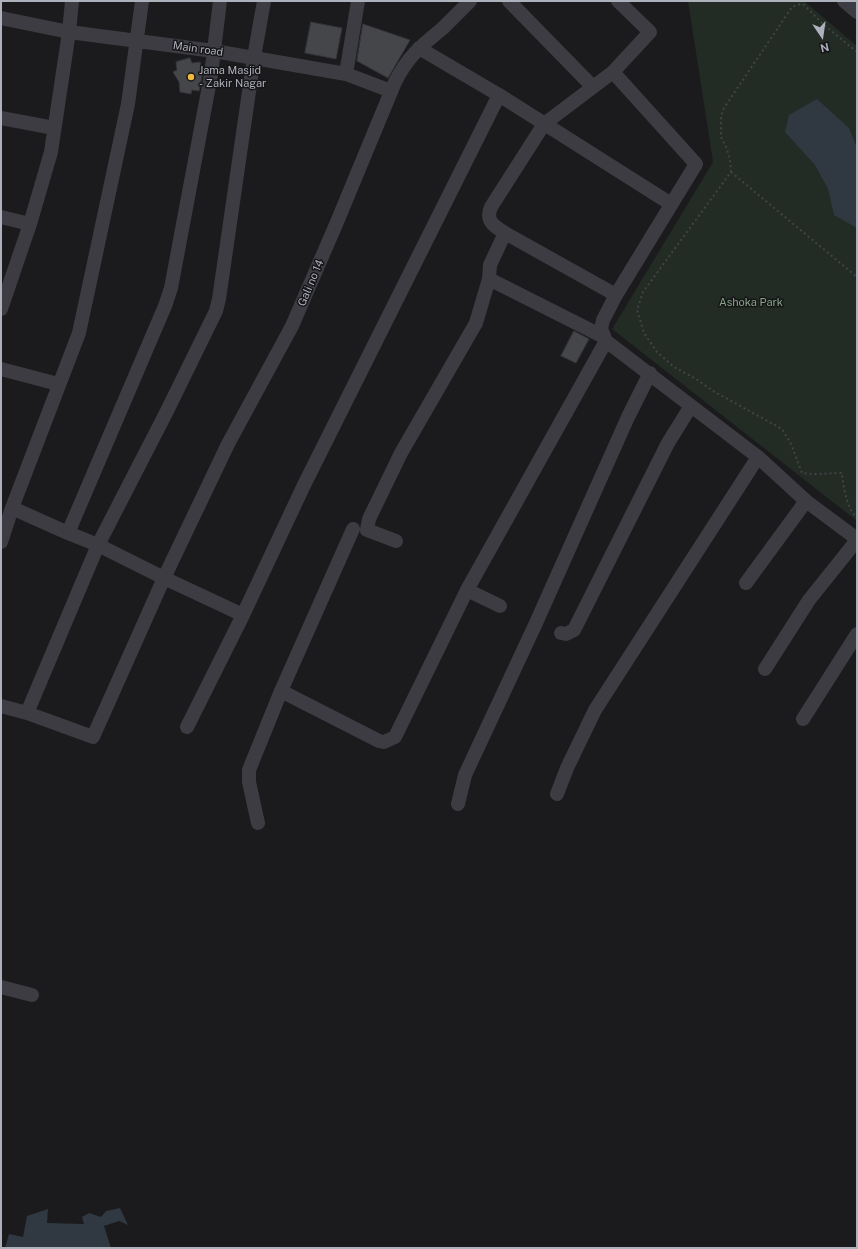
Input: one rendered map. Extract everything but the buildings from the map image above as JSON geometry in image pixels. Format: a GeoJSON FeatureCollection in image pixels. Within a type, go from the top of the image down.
{"type":"FeatureCollection","features":[{"type":"Feature","properties":{"kind":"street"},"geometry":{"type":"LineString","coordinates":[[1,308],[30,224],[51,152],[69,32],[72,1]]}},
{"type":"Feature","properties":{"kind":"street"},"geometry":{"type":"LineString","coordinates":[[1,542],[12,508],[48,416],[58,384],[79,333],[128,104],[142,1]]}},
{"type":"Feature","properties":{"kind":"street"},"geometry":{"type":"LineString","coordinates":[[68,533],[165,306],[171,288],[211,75],[220,1]]}},
{"type":"Feature","properties":{"kind":"street"},"geometry":{"type":"LineString","coordinates":[[1,706],[27,713],[98,545],[167,411],[216,311],[254,57],[264,1]]}},
{"type":"Feature","properties":{"kind":"street"},"geometry":{"type":"LineString","coordinates":[[346,74],[358,1]]}},
{"type":"Feature","properties":{"kind":"street","name":"Gali no 14"},"geometry":{"type":"LineString","coordinates":[[27,713],[93,737],[164,578],[228,444],[292,326],[401,70],[419,48],[444,27],[470,1]]}},
{"type":"Feature","properties":{"kind":"street"},"geometry":{"type":"LineString","coordinates":[[509,1],[593,87]]}},
{"type":"Feature","properties":{"kind":"street"},"geometry":{"type":"LineString","coordinates":[[616,295],[505,233],[490,222],[489,211],[544,124],[613,72],[650,32],[618,1]]}},
{"type":"Feature","properties":{"kind":"street"},"geometry":{"type":"LineString","coordinates":[[844,1],[857,12]]}},
{"type":"Feature","properties":{"kind":"street","name":"Main road"},"geometry":{"type":"LineString","coordinates":[[1,18],[69,32],[254,57],[346,74],[391,91]]}},
{"type":"Feature","properties":{"kind":"street"},"geometry":{"type":"LineString","coordinates":[[419,48],[499,95],[671,204]]}},
{"type":"Feature","properties":{"kind":"street"},"geometry":{"type":"LineString","coordinates":[[605,339],[601,329],[602,323],[616,295],[696,164],[613,72]]}},
{"type":"Feature","properties":{"kind":"street"},"geometry":{"type":"LineString","coordinates":[[187,727],[243,615],[304,485],[499,95]]}},
{"type":"Feature","properties":{"kind":"street"},"geometry":{"type":"LineString","coordinates":[[1,118],[54,128]]}},
{"type":"Feature","properties":{"kind":"street"},"geometry":{"type":"LineString","coordinates":[[1,217],[30,224]]}},
{"type":"Feature","properties":{"kind":"street"},"geometry":{"type":"LineString","coordinates":[[396,541],[367,530],[369,519],[401,453],[476,322],[489,279],[490,265],[505,233]]}},
{"type":"Feature","properties":{"kind":"street"},"geometry":{"type":"LineString","coordinates":[[489,279],[605,339],[758,457],[806,501],[857,539],[810,600],[765,669]]}},
{"type":"Feature","properties":{"kind":"street"},"geometry":{"type":"LineString","coordinates":[[281,691],[378,741],[384,742],[395,737],[467,590],[605,339]]}},
{"type":"Feature","properties":{"kind":"street"},"geometry":{"type":"LineString","coordinates":[[1,369],[58,384]]}},
{"type":"Feature","properties":{"kind":"street"},"geometry":{"type":"LineString","coordinates":[[458,804],[465,775],[536,623],[628,417],[650,374]]}},
{"type":"Feature","properties":{"kind":"street"},"geometry":{"type":"LineString","coordinates":[[561,633],[566,634],[574,630],[668,443],[690,406]]}},
{"type":"Feature","properties":{"kind":"street"},"geometry":{"type":"LineString","coordinates":[[557,794],[567,768],[595,710],[758,457]]}},
{"type":"Feature","properties":{"kind":"street"},"geometry":{"type":"LineString","coordinates":[[746,583],[806,501]]}},
{"type":"Feature","properties":{"kind":"street"},"geometry":{"type":"LineString","coordinates":[[12,508],[98,545],[243,615]]}},
{"type":"Feature","properties":{"kind":"street"},"geometry":{"type":"LineString","coordinates":[[258,823],[249,782],[249,770],[281,691],[353,529]]}},
{"type":"Feature","properties":{"kind":"street"},"geometry":{"type":"LineString","coordinates":[[467,590],[500,606]]}},
{"type":"Feature","properties":{"kind":"street"},"geometry":{"type":"LineString","coordinates":[[803,719],[857,634]]}},
{"type":"Feature","properties":{"kind":"street"},"geometry":{"type":"LineString","coordinates":[[1,987],[32,995]]}},
{"type":"Feature","properties":{"kind":"path"},"geometry":{"type":"LineString","coordinates":[[857,52],[824,25],[804,5],[801,4],[792,7],[724,108],[721,116],[721,137],[730,159],[731,172],[643,292],[637,310],[644,333],[657,352],[674,367],[696,378],[713,391],[782,429],[791,444],[802,473],[813,475],[828,473],[842,474],[843,488],[853,514],[857,517]]}},
{"type":"Feature","properties":{"kind":"path"},"geometry":{"type":"LineString","coordinates":[[731,172],[857,277]]}},
{"type":"Feature","properties":{"kind":"green space","name":"Ashoka Park"},"geometry":{"type":"Polygon","coordinates":[[[688,1],[804,1],[857,46],[857,521],[612,329],[713,162],[688,1]]]}},
{"type":"Feature","properties":{"kind":"shaded area"},"geometry":{"type":"Polygon","coordinates":[[[817,99],[849,128],[857,148],[857,228],[834,215],[828,189],[815,165],[785,132],[789,115],[817,99]]]}},
{"type":"Feature","properties":{"kind":"shaded area"},"geometry":{"type":"Polygon","coordinates":[[[120,1208],[128,1225],[119,1221],[104,1226],[111,1248],[5,1248],[9,1234],[23,1237],[27,1216],[48,1209],[47,1223],[84,1224],[82,1217],[89,1213],[101,1217],[106,1211],[120,1208]]]}},
{"type":"Feature","properties":{"kind":"place","name":"Jama Masjid - Zakir Nagar"},"geometry":{"type":"Point","coordinates":[191,77]}}]}
